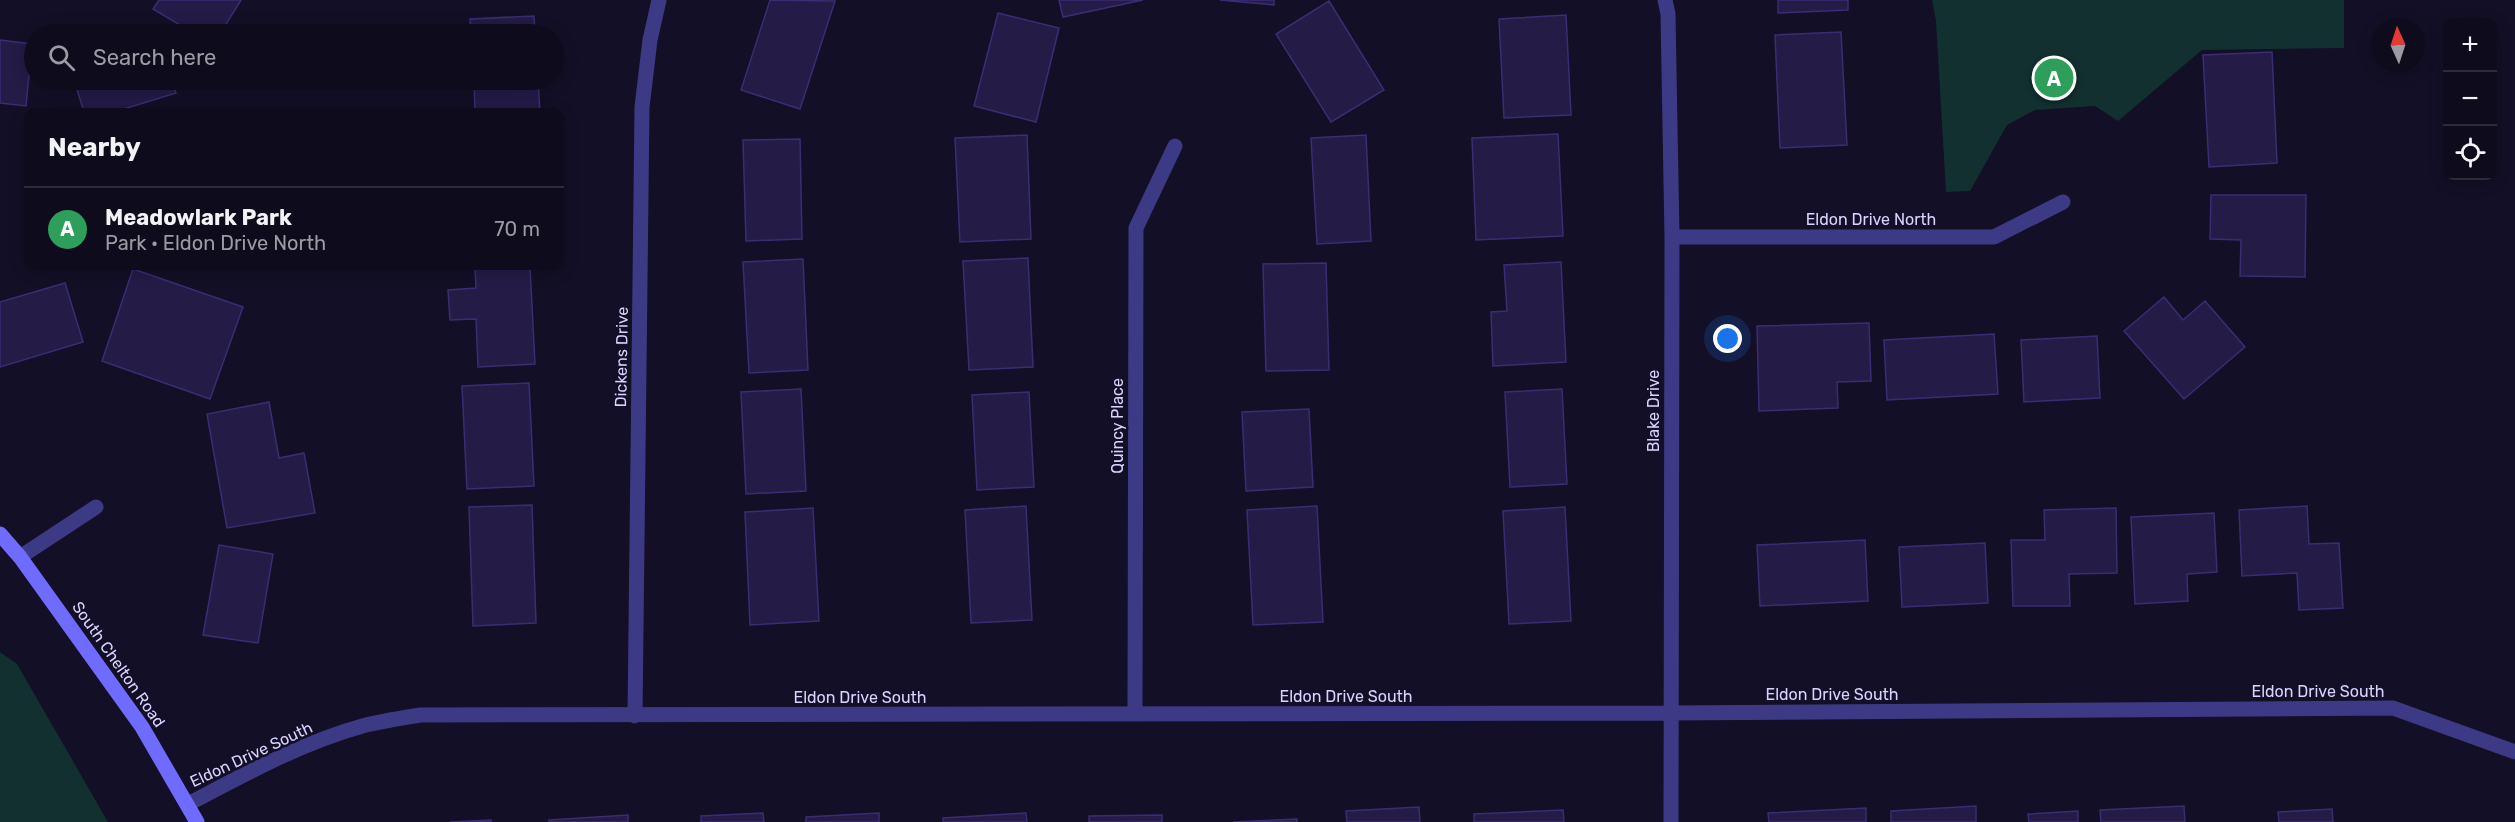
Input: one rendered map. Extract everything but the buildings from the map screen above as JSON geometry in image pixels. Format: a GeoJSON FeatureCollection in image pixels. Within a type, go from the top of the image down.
{"type":"FeatureCollection","features":[{"type":"Feature","properties":{"kind":"main road","name":"South Chelton Road"},"geometry":{"type":"LineString","coordinates":[[0,534],[20,557],[142,727],[198,822]]}},
{"type":"Feature","properties":{"kind":"street","name":"Dickens Drive"},"geometry":{"type":"LineString","coordinates":[[635,716],[642,107],[650,40],[659,0]]}},
{"type":"Feature","properties":{"kind":"street","name":"Blake Drive"},"geometry":{"type":"LineString","coordinates":[[1665,0],[1668,14],[1672,237],[1671,822]]}},
{"type":"Feature","properties":{"kind":"street","name":"Quincy Place"},"geometry":{"type":"LineString","coordinates":[[1135,714],[1136,228],[1175,146]]}},
{"type":"Feature","properties":{"kind":"street","name":"Eldon Drive North"},"geometry":{"type":"LineString","coordinates":[[1672,237],[1994,237],[2063,202]]}},
{"type":"Feature","properties":{"kind":"street"},"geometry":{"type":"LineString","coordinates":[[20,557],[96,507]]}},
{"type":"Feature","properties":{"kind":"street","name":"Eldon Drive South"},"geometry":{"type":"LineString","coordinates":[[188,804],[262,765],[309,744],[365,726],[420,715],[1670,713],[2392,708],[2515,752]]}},
{"type":"Feature","properties":{"kind":"green space"},"geometry":{"type":"Polygon","coordinates":[[[1932,0],[2344,0],[2344,48],[2202,50],[2118,121],[2095,106],[2035,110],[2007,125],[1970,191],[1946,192],[1936,21],[1932,0]]]}},
{"type":"Feature","properties":{"kind":"green space"},"geometry":{"type":"Polygon","coordinates":[[[0,652],[17,664],[108,822],[0,822],[0,652]]]}},
{"type":"Feature","properties":{"kind":"place","name":"Meadowlark Park"},"geometry":{"type":"Point","coordinates":[2054,78]}}]}
